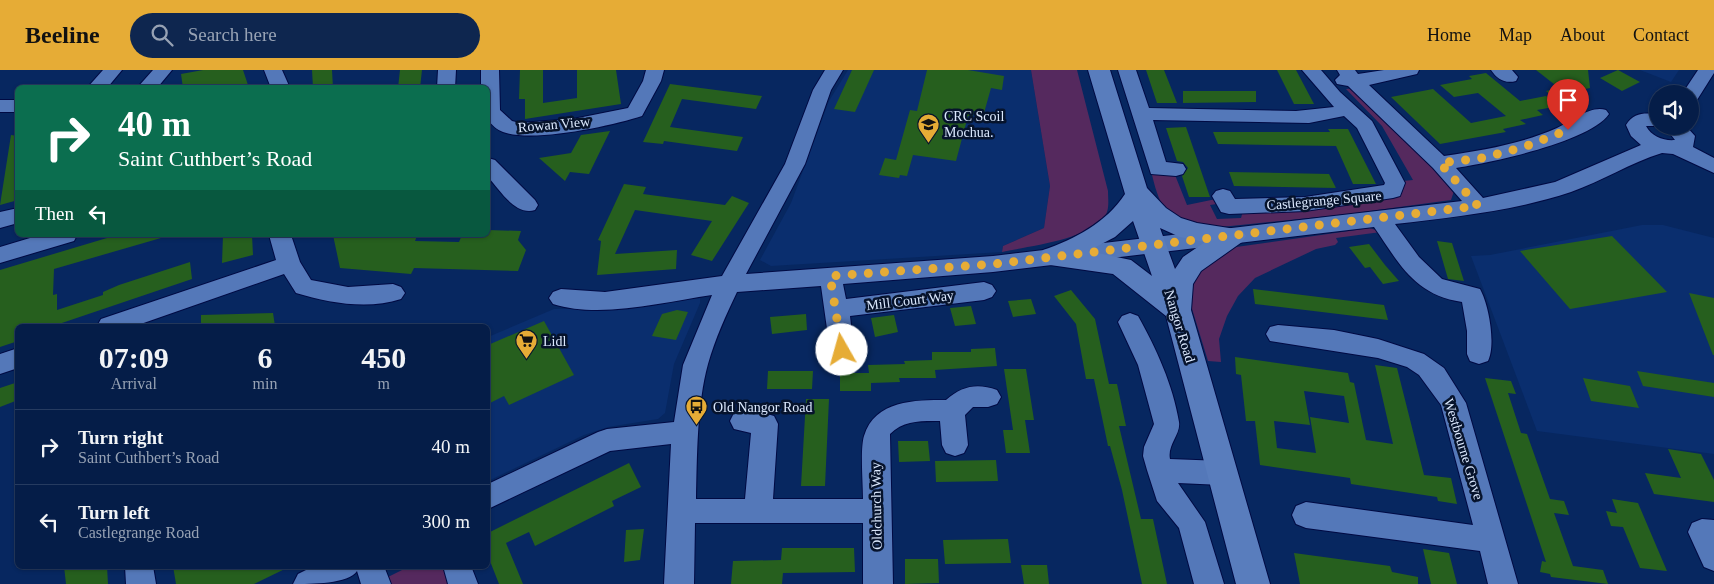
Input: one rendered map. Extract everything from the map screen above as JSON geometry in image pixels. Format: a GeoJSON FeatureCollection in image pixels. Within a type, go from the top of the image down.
{"type":"FeatureCollection","features":[{"type":"Feature","properties":{"kind":"main road","name":"Nangor Road"},"geometry":{"type":"LineString","coordinates":[[1099,70],[1148,230],[1156,246],[1178,311],[1253,584]]}},
{"type":"Feature","properties":{"kind":"main road"},"geometry":{"type":"LineString","coordinates":[[1052,257],[1106,231],[1122,216],[1138,193],[1164,220],[1191,232],[1233,236]]}},
{"type":"Feature","properties":{"kind":"main road"},"geometry":{"type":"LineString","coordinates":[[1178,311],[1180,283],[1192,264],[1233,236]]}},
{"type":"Feature","properties":{"kind":"main road"},"geometry":{"type":"LineString","coordinates":[[1052,257],[1100,261],[1122,267],[1178,311]]}},
{"type":"Feature","properties":{"kind":"street"},"geometry":{"type":"LineString","coordinates":[[99,85],[113,70]]}},
{"type":"Feature","properties":{"kind":"street"},"geometry":{"type":"LineString","coordinates":[[149,85],[163,70]]}},
{"type":"Feature","properties":{"kind":"street"},"geometry":{"type":"LineString","coordinates":[[273,70],[280,85]]}},
{"type":"Feature","properties":{"kind":"street"},"geometry":{"type":"LineString","coordinates":[[446,85],[447,70]]}},
{"type":"Feature","properties":{"kind":"street","name":"Rowan View"},"geometry":{"type":"LineString","coordinates":[[490,70],[490,111],[508,128],[525,130],[604,120],[635,112],[652,80],[655,70]]}},
{"type":"Feature","properties":{"kind":"street"},"geometry":{"type":"LineString","coordinates":[[679,584],[684,511],[685,432],[695,365],[712,319],[729,284],[795,164],[822,90],[834,70]]}},
{"type":"Feature","properties":{"kind":"street"},"geometry":{"type":"LineString","coordinates":[[1127,70],[1158,169],[1176,169]]}},
{"type":"Feature","properties":{"kind":"street","name":"Castlegrange Square"},"geometry":{"type":"LineString","coordinates":[[1317,77],[1350,75],[1369,79],[1410,70]]}},
{"type":"Feature","properties":{"kind":"street"},"geometry":{"type":"LineString","coordinates":[[1697,85],[1707,70]]}},
{"type":"Feature","properties":{"kind":"street"},"geometry":{"type":"LineString","coordinates":[[1350,75],[1440,163],[1478,206]]}},
{"type":"Feature","properties":{"kind":"street","name":"Castlegrange Square"},"geometry":{"type":"LineString","coordinates":[[1223,196],[1229,207],[1305,204],[1393,192],[1395,183],[1364,125],[1347,110],[1317,77]]}},
{"type":"Feature","properties":{"kind":"street"},"geometry":{"type":"LineString","coordinates":[[0,106],[15,106]]}},
{"type":"Feature","properties":{"kind":"street"},"geometry":{"type":"LineString","coordinates":[[1140,114],[1245,114],[1289,117],[1321,116],[1347,110]]}},
{"type":"Feature","properties":{"kind":"street"},"geometry":{"type":"LineString","coordinates":[[1440,163],[1482,158],[1524,147],[1586,122],[1599,114]]}},
{"type":"Feature","properties":{"kind":"street"},"geometry":{"type":"LineString","coordinates":[[1640,135],[1636,128],[1636,123],[1643,119],[1649,119]]}},
{"type":"Feature","properties":{"kind":"street"},"geometry":{"type":"LineString","coordinates":[[1618,162],[1631,143],[1640,135],[1649,135]]}},
{"type":"Feature","properties":{"kind":"street"},"geometry":{"type":"LineString","coordinates":[[561,298],[605,301],[729,284],[1052,257],[1478,206],[1562,187],[1675,135]]}},
{"type":"Feature","properties":{"kind":"street"},"geometry":{"type":"LineString","coordinates":[[1675,135],[1714,160]]}},
{"type":"Feature","properties":{"kind":"street"},"geometry":{"type":"LineString","coordinates":[[1675,135],[1714,166]]}},
{"type":"Feature","properties":{"kind":"street"},"geometry":{"type":"LineString","coordinates":[[490,167],[527,205]]}},
{"type":"Feature","properties":{"kind":"street"},"geometry":{"type":"LineString","coordinates":[[0,220],[15,216]]}},
{"type":"Feature","properties":{"kind":"street"},"geometry":{"type":"LineString","coordinates":[[1379,218],[1413,263],[1433,284],[1449,292],[1472,295],[1479,331],[1479,354]]}},
{"type":"Feature","properties":{"kind":"street"},"geometry":{"type":"LineString","coordinates":[[0,255],[59,237]]}},
{"type":"Feature","properties":{"kind":"street"},"geometry":{"type":"LineString","coordinates":[[281,237],[289,264],[304,286],[348,296],[393,293]]}},
{"type":"Feature","properties":{"kind":"street"},"geometry":{"type":"LineString","coordinates":[[115,324],[289,264]]}},
{"type":"Feature","properties":{"kind":"street"},"geometry":{"type":"LineString","coordinates":[[830,276],[837,309],[842,350]]}},
{"type":"Feature","properties":{"kind":"street","name":"Mill Court Way"},"geometry":{"type":"LineString","coordinates":[[837,309],[984,291]]}},
{"type":"Feature","properties":{"kind":"street"},"geometry":{"type":"LineString","coordinates":[[1130,322],[1150,364],[1166,424],[1157,447],[1156,456],[1160,470],[1167,492],[1192,522],[1209,584]]}},
{"type":"Feature","properties":{"kind":"street","name":"Westbourne Grove"},"geometry":{"type":"LineString","coordinates":[[1278,334],[1390,350],[1414,359],[1428,368],[1439,379],[1453,403],[1504,584]]}},
{"type":"Feature","properties":{"kind":"street"},"geometry":{"type":"LineString","coordinates":[[0,364],[15,359]]}},
{"type":"Feature","properties":{"kind":"street"},"geometry":{"type":"LineString","coordinates":[[955,445],[952,411],[967,397],[988,397]]}},
{"type":"Feature","properties":{"kind":"street","name":"Oldchurch Way"},"geometry":{"type":"LineString","coordinates":[[878,584],[875,511],[876,437],[878,429],[889,419],[906,412],[952,411]]}},
{"type":"Feature","properties":{"kind":"street"},"geometry":{"type":"LineString","coordinates":[[743,421],[765,424],[758,510]]}},
{"type":"Feature","properties":{"kind":"street"},"geometry":{"type":"LineString","coordinates":[[490,496],[607,440],[685,432]]}},
{"type":"Feature","properties":{"kind":"street"},"geometry":{"type":"LineString","coordinates":[[1160,470],[1222,473]]}},
{"type":"Feature","properties":{"kind":"street"},"geometry":{"type":"LineString","coordinates":[[684,511],[875,511]]}},
{"type":"Feature","properties":{"kind":"street"},"geometry":{"type":"LineString","coordinates":[[1306,515],[1491,540]]}},
{"type":"Feature","properties":{"kind":"street"},"geometry":{"type":"LineString","coordinates":[[1714,534],[1702,532],[1714,558]]}},
{"type":"Feature","properties":{"kind":"street"},"geometry":{"type":"LineString","coordinates":[[139,569],[141,584]]}},
{"type":"Feature","properties":{"kind":"street"},"geometry":{"type":"LineString","coordinates":[[308,584],[339,569]]}},
{"type":"Feature","properties":{"kind":"street"},"geometry":{"type":"LineString","coordinates":[[371,569],[376,584]]}},
{"type":"Feature","properties":{"kind":"street"},"geometry":{"type":"LineString","coordinates":[[457,569],[463,584]]}},
{"type":"Feature","properties":{"kind":"shaded area","name":"CRC Scoil Mochua."},"geometry":{"type":"Polygon","coordinates":[[[848,70],[1031,70],[1050,186],[1044,228],[1003,246],[1002,252],[771,266],[760,260],[791,203],[829,101],[848,70]]]}},
{"type":"Feature","properties":{"kind":"shaded area"},"geometry":{"type":"Polygon","coordinates":[[[1031,70],[1077,70],[1108,191],[1108,208],[1104,217],[1096,225],[1071,237],[1002,252],[1003,246],[1044,228],[1050,186],[1031,70]]]}},
{"type":"Feature","properties":{"kind":"shaded area"},"geometry":{"type":"Polygon","coordinates":[[[1640,70],[1679,70],[1671,82],[1640,70]]]}},
{"type":"Feature","properties":{"kind":"shaded area"},"geometry":{"type":"Polygon","coordinates":[[[1355,88],[1451,185],[1454,191],[1451,200],[1348,214],[1202,229],[1173,216],[1163,205],[1152,175],[1175,175],[1187,205],[1216,199],[1217,204],[1210,205],[1217,219],[1241,218],[1243,211],[1311,209],[1393,198],[1403,191],[1403,181],[1413,180],[1382,126],[1346,89],[1355,88]]]}},
{"type":"Feature","properties":{"kind":"shaded area"},"geometry":{"type":"Polygon","coordinates":[[[1642,225],[1663,225],[1714,238],[1714,454],[1537,431],[1471,256],[1490,255],[1642,225]]]}},
{"type":"Feature","properties":{"kind":"shaded area"},"geometry":{"type":"Polygon","coordinates":[[[1370,228],[1381,232],[1336,238],[1338,242],[1335,245],[1316,249],[1255,278],[1238,296],[1227,316],[1219,339],[1221,362],[1208,361],[1189,299],[1193,274],[1229,248],[1370,228]]]}},
{"type":"Feature","properties":{"kind":"shaded area"},"geometry":{"type":"Polygon","coordinates":[[[700,296],[700,303],[674,364],[665,413],[658,419],[608,427],[584,435],[490,480],[490,336],[554,309],[604,308],[700,296]]]}},
{"type":"Feature","properties":{"kind":"shaded area"},"geometry":{"type":"Polygon","coordinates":[[[404,569],[448,569],[453,584],[385,584],[384,579],[404,569]]]}},
{"type":"Feature","properties":{"kind":"building"},"geometry":{"type":"Polygon","coordinates":[[[203,70],[243,70],[248,85],[183,85],[181,74],[203,70]]]}},
{"type":"Feature","properties":{"kind":"building"},"geometry":{"type":"Polygon","coordinates":[[[312,70],[332,70],[333,85],[313,85],[312,70]]]}},
{"type":"Feature","properties":{"kind":"building"},"geometry":{"type":"Polygon","coordinates":[[[400,70],[422,70],[420,85],[398,85],[400,70]]]}},
{"type":"Feature","properties":{"kind":"building"},"geometry":{"type":"Polygon","coordinates":[[[520,70],[543,70],[543,103],[577,98],[577,70],[616,70],[621,104],[525,119],[525,99],[519,99],[520,70]]]}},
{"type":"Feature","properties":{"kind":"building"},"geometry":{"type":"Polygon","coordinates":[[[852,70],[874,70],[855,112],[834,109],[852,70]]]}},
{"type":"Feature","properties":{"kind":"building"},"geometry":{"type":"Polygon","coordinates":[[[927,70],[968,70],[1004,76],[1002,90],[991,88],[984,113],[974,111],[973,116],[968,116],[956,161],[913,155],[907,176],[900,175],[899,178],[879,175],[885,158],[896,160],[910,110],[917,111],[927,70]]]}},
{"type":"Feature","properties":{"kind":"building"},"geometry":{"type":"Polygon","coordinates":[[[1146,70],[1164,70],[1177,103],[1157,103],[1146,70]]]}},
{"type":"Feature","properties":{"kind":"building"},"geometry":{"type":"Polygon","coordinates":[[[1277,70],[1296,70],[1314,104],[1294,104],[1277,70]]]}},
{"type":"Feature","properties":{"kind":"building"},"geometry":{"type":"Polygon","coordinates":[[[1536,70],[1588,70],[1590,88],[1570,92],[1576,97],[1558,101],[1546,91],[1559,88],[1536,70]]]}},
{"type":"Feature","properties":{"kind":"building"},"geometry":{"type":"Polygon","coordinates":[[[1618,70],[1640,82],[1622,91],[1600,78],[1618,70]]]}},
{"type":"Feature","properties":{"kind":"building"},"geometry":{"type":"Polygon","coordinates":[[[1486,73],[1520,101],[1546,96],[1559,106],[1537,110],[1543,115],[1520,120],[1526,124],[1503,129],[1506,132],[1440,144],[1391,97],[1433,89],[1471,123],[1506,116],[1478,93],[1454,97],[1440,85],[1472,79],[1469,76],[1486,73]]]}},
{"type":"Feature","properties":{"kind":"building"},"geometry":{"type":"Polygon","coordinates":[[[670,84],[762,96],[756,109],[682,99],[670,127],[743,137],[737,151],[664,141],[663,144],[643,142],[670,84]]]}},
{"type":"Feature","properties":{"kind":"building"},"geometry":{"type":"Polygon","coordinates":[[[1183,91],[1256,91],[1256,102],[1183,103],[1183,91]]]}},
{"type":"Feature","properties":{"kind":"building"},"geometry":{"type":"Polygon","coordinates":[[[1186,127],[1210,197],[1189,197],[1182,176],[1188,168],[1183,162],[1177,161],[1166,128],[1186,127]]]}},
{"type":"Feature","properties":{"kind":"building"},"geometry":{"type":"Polygon","coordinates":[[[1328,129],[1348,129],[1376,184],[1353,184],[1336,146],[1218,144],[1213,132],[1330,132],[1328,129]]]}},
{"type":"Feature","properties":{"kind":"building"},"geometry":{"type":"Polygon","coordinates":[[[610,131],[589,174],[570,172],[565,181],[539,158],[571,153],[581,135],[610,131]]]}},
{"type":"Feature","properties":{"kind":"building"},"geometry":{"type":"Polygon","coordinates":[[[11,135],[15,136],[15,201],[0,205],[11,135]]]}},
{"type":"Feature","properties":{"kind":"building"},"geometry":{"type":"Polygon","coordinates":[[[1229,172],[1329,174],[1336,188],[1234,186],[1229,172]]]}},
{"type":"Feature","properties":{"kind":"building"},"geometry":{"type":"Polygon","coordinates":[[[624,184],[646,187],[643,194],[725,205],[732,196],[749,203],[712,261],[691,255],[712,221],[635,210],[615,254],[677,250],[676,269],[597,275],[601,241],[598,240],[624,184]]]}},
{"type":"Feature","properties":{"kind":"building"},"geometry":{"type":"Polygon","coordinates":[[[490,230],[521,231],[518,240],[526,250],[518,271],[414,268],[411,274],[340,268],[333,237],[417,237],[415,241],[459,242],[461,237],[490,237],[490,230]]]}},
{"type":"Feature","properties":{"kind":"building"},"geometry":{"type":"Polygon","coordinates":[[[1612,236],[1667,292],[1570,309],[1520,251],[1612,236]]]}},
{"type":"Feature","properties":{"kind":"building"},"geometry":{"type":"Polygon","coordinates":[[[110,237],[161,237],[54,269],[53,295],[57,294],[57,310],[103,295],[103,292],[119,285],[190,262],[192,279],[59,324],[15,324],[15,342],[0,347],[0,270],[110,237]]]}},
{"type":"Feature","properties":{"kind":"building"},"geometry":{"type":"Polygon","coordinates":[[[223,237],[252,237],[253,255],[222,263],[223,237]]]}},
{"type":"Feature","properties":{"kind":"building"},"geometry":{"type":"Polygon","coordinates":[[[1437,241],[1452,243],[1464,281],[1448,279],[1437,241]]]}},
{"type":"Feature","properties":{"kind":"building"},"geometry":{"type":"Polygon","coordinates":[[[1369,244],[1399,281],[1383,284],[1370,267],[1365,268],[1349,247],[1369,244]]]}},
{"type":"Feature","properties":{"kind":"building"},"geometry":{"type":"Polygon","coordinates":[[[1253,289],[1384,305],[1388,320],[1255,304],[1253,289]]]}},
{"type":"Feature","properties":{"kind":"building"},"geometry":{"type":"Polygon","coordinates":[[[1071,290],[1095,319],[1109,384],[1117,384],[1126,426],[1119,426],[1141,519],[1153,519],[1167,584],[1142,584],[1122,490],[1110,446],[1108,446],[1094,379],[1086,379],[1076,324],[1054,296],[1071,290]]]}},
{"type":"Feature","properties":{"kind":"building"},"geometry":{"type":"Polygon","coordinates":[[[1689,293],[1714,298],[1714,355],[1713,355],[1689,293]]]}},
{"type":"Feature","properties":{"kind":"building"},"geometry":{"type":"Polygon","coordinates":[[[1031,299],[1036,314],[1013,317],[1008,301],[1031,299]]]}},
{"type":"Feature","properties":{"kind":"building"},"geometry":{"type":"Polygon","coordinates":[[[971,306],[976,324],[955,326],[950,308],[971,306]]]}},
{"type":"Feature","properties":{"kind":"building"},"geometry":{"type":"Polygon","coordinates":[[[677,310],[688,312],[676,340],[652,336],[662,314],[677,310]]]}},
{"type":"Feature","properties":{"kind":"building"},"geometry":{"type":"Polygon","coordinates":[[[273,313],[275,324],[201,324],[201,315],[273,313]]]}},
{"type":"Feature","properties":{"kind":"building"},"geometry":{"type":"Polygon","coordinates":[[[806,314],[807,330],[772,334],[770,317],[806,314]]]}},
{"type":"Feature","properties":{"kind":"building"},"geometry":{"type":"Polygon","coordinates":[[[894,315],[898,332],[875,337],[871,318],[894,315]]]}},
{"type":"Feature","properties":{"kind":"building","name":"Lidl"},"geometry":{"type":"Polygon","coordinates":[[[544,321],[574,375],[509,405],[504,396],[490,403],[490,344],[544,321]]]}},
{"type":"Feature","properties":{"kind":"building"},"geometry":{"type":"Polygon","coordinates":[[[995,348],[997,366],[935,370],[936,378],[899,378],[900,382],[871,383],[871,391],[840,391],[840,373],[869,373],[868,365],[905,364],[904,361],[932,360],[932,352],[971,352],[971,349],[995,348]]]}},
{"type":"Feature","properties":{"kind":"building"},"geometry":{"type":"Polygon","coordinates":[[[1235,357],[1348,373],[1350,382],[1354,383],[1366,440],[1393,444],[1375,365],[1397,368],[1424,475],[1451,478],[1457,504],[1438,501],[1437,497],[1351,484],[1350,478],[1260,465],[1255,421],[1246,421],[1241,375],[1236,374],[1235,357]],[[1304,391],[1310,425],[1274,421],[1277,448],[1316,453],[1310,417],[1349,423],[1344,396],[1304,391]]]}},
{"type":"Feature","properties":{"kind":"building"},"geometry":{"type":"Polygon","coordinates":[[[1004,369],[1026,369],[1034,420],[1025,420],[1030,453],[1006,453],[1003,430],[1013,430],[1004,369]]]}},
{"type":"Feature","properties":{"kind":"building"},"geometry":{"type":"Polygon","coordinates":[[[768,371],[813,371],[812,389],[767,389],[768,371]]]}},
{"type":"Feature","properties":{"kind":"building"},"geometry":{"type":"Polygon","coordinates":[[[1637,371],[1714,383],[1714,397],[1643,386],[1637,371]]]}},
{"type":"Feature","properties":{"kind":"building"},"geometry":{"type":"Polygon","coordinates":[[[1485,378],[1511,381],[1516,394],[1508,393],[1521,433],[1527,434],[1550,499],[1564,501],[1569,515],[1554,513],[1573,566],[1603,570],[1608,584],[1551,577],[1550,574],[1540,572],[1542,561],[1546,562],[1485,378]]]}},
{"type":"Feature","properties":{"kind":"building"},"geometry":{"type":"Polygon","coordinates":[[[1583,378],[1630,386],[1639,408],[1591,401],[1583,378]]]}},
{"type":"Feature","properties":{"kind":"building"},"geometry":{"type":"Polygon","coordinates":[[[15,383],[15,401],[0,407],[0,388],[15,383]]]}},
{"type":"Feature","properties":{"kind":"building"},"geometry":{"type":"Polygon","coordinates":[[[806,399],[829,399],[825,486],[801,486],[806,399]]]}},
{"type":"Feature","properties":{"kind":"building"},"geometry":{"type":"Polygon","coordinates":[[[898,441],[928,441],[930,461],[899,462],[898,441]]]}},
{"type":"Feature","properties":{"kind":"building"},"geometry":{"type":"Polygon","coordinates":[[[1668,449],[1701,454],[1714,480],[1714,502],[1654,494],[1645,473],[1681,478],[1668,449]]]}},
{"type":"Feature","properties":{"kind":"building"},"geometry":{"type":"Polygon","coordinates":[[[996,460],[998,481],[936,482],[935,461],[996,460]]]}},
{"type":"Feature","properties":{"kind":"building"},"geometry":{"type":"Polygon","coordinates":[[[629,463],[641,487],[612,501],[614,506],[535,546],[529,532],[506,543],[523,584],[499,584],[490,561],[490,532],[629,463]]]}},
{"type":"Feature","properties":{"kind":"building"},"geometry":{"type":"Polygon","coordinates":[[[1612,499],[1638,503],[1667,571],[1640,568],[1623,527],[1611,526],[1606,511],[1617,513],[1612,499]]]}},
{"type":"Feature","properties":{"kind":"building"},"geometry":{"type":"Polygon","coordinates":[[[644,529],[640,560],[624,562],[626,530],[644,529]]]}},
{"type":"Feature","properties":{"kind":"building"},"geometry":{"type":"Polygon","coordinates":[[[1008,539],[1011,563],[945,564],[943,540],[1008,539]]]}},
{"type":"Feature","properties":{"kind":"building"},"geometry":{"type":"Polygon","coordinates":[[[782,548],[854,548],[855,572],[783,573],[782,584],[731,584],[733,561],[781,560],[782,548]]]}},
{"type":"Feature","properties":{"kind":"building"},"geometry":{"type":"Polygon","coordinates":[[[1423,549],[1449,553],[1457,584],[1431,584],[1423,549]]]}},
{"type":"Feature","properties":{"kind":"building"},"geometry":{"type":"Polygon","coordinates":[[[1294,553],[1390,566],[1392,572],[1418,577],[1418,584],[1300,584],[1294,553]]]}},
{"type":"Feature","properties":{"kind":"building"},"geometry":{"type":"Polygon","coordinates":[[[905,559],[938,559],[939,583],[905,584],[905,559]]]}},
{"type":"Feature","properties":{"kind":"building"},"geometry":{"type":"Polygon","coordinates":[[[1021,565],[1047,565],[1049,584],[1024,584],[1021,565]]]}},
{"type":"Feature","properties":{"kind":"building"},"geometry":{"type":"Polygon","coordinates":[[[64,569],[107,569],[108,584],[66,584],[64,569]]]}},
{"type":"Feature","properties":{"kind":"building"},"geometry":{"type":"Polygon","coordinates":[[[174,569],[285,569],[254,584],[176,584],[174,569]]]}},
{"type":"Feature","properties":{"kind":"place","name":"CRC Scoil Mochua."},"geometry":{"type":"Point","coordinates":[928,143]}},
{"type":"Feature","properties":{"kind":"place","name":"Lidl"},"geometry":{"type":"Point","coordinates":[527,360]}},
{"type":"Feature","properties":{"kind":"place","name":"Old Nangor Road"},"geometry":{"type":"Point","coordinates":[697,426]}},
{"type":"Feature","properties":{"kind":"route"},"geometry":{"type":"LineString","coordinates":[[842,350],[837,309],[830,276],[994,264],[1270,233],[1478,206],[1440,163],[1482,158],[1524,147],[1568,130]]}}]}
